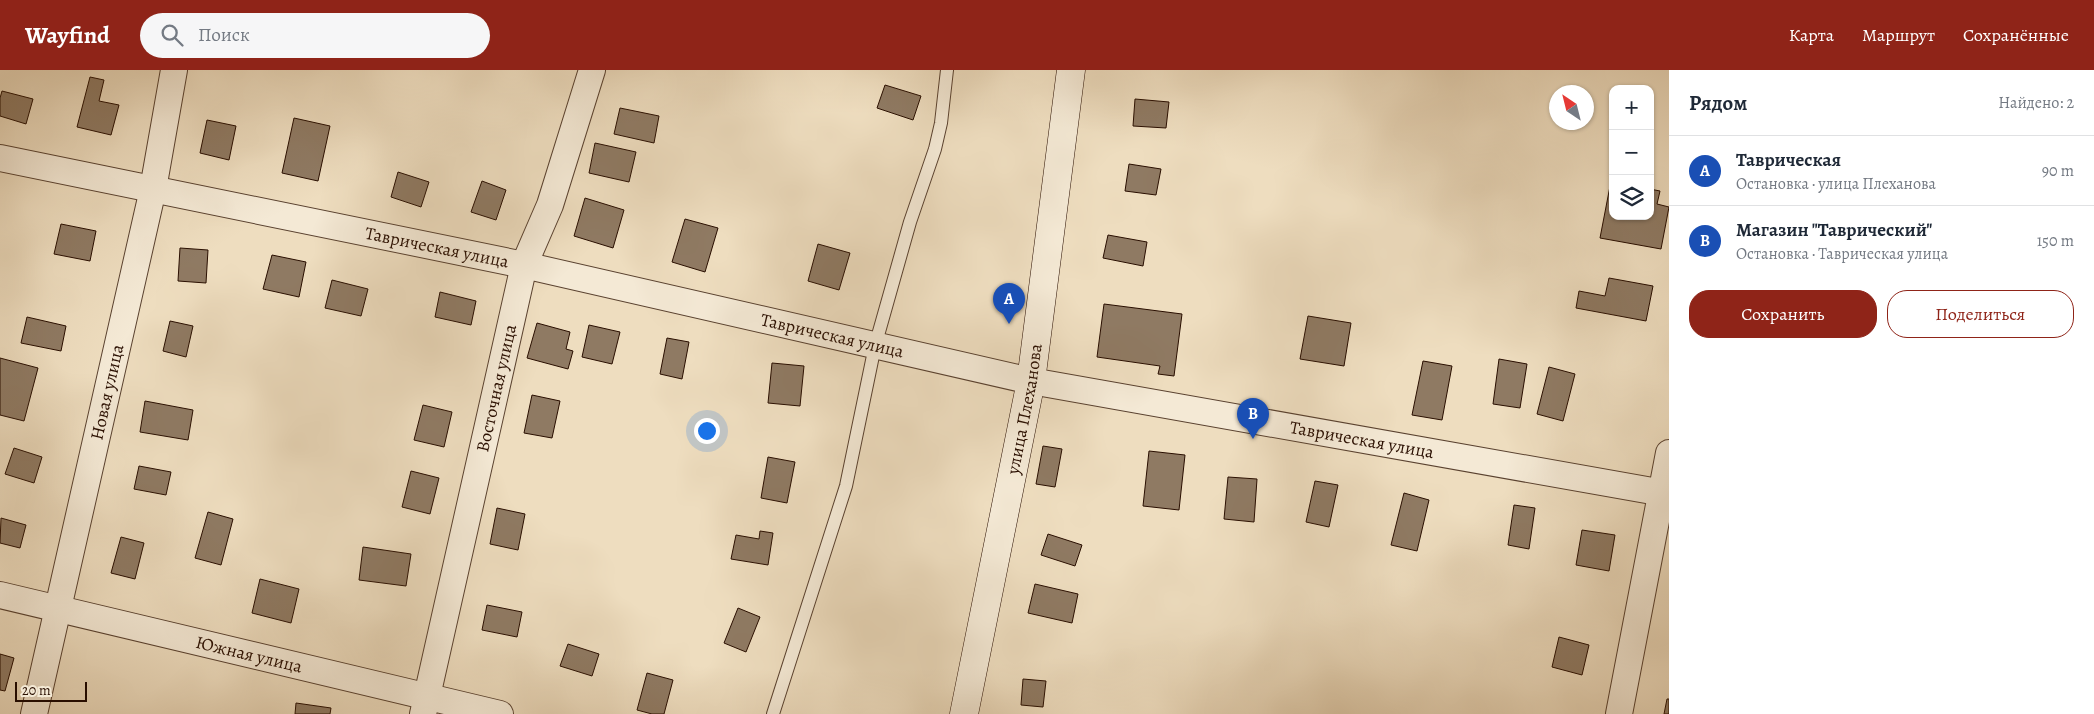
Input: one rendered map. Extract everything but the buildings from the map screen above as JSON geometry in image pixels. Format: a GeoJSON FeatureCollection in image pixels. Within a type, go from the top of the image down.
{"type":"FeatureCollection","features":[{"type":"Feature","properties":{"kind":"main road","name":"улица Плеханова"},"geometry":{"type":"LineString","coordinates":[[964,714],[1031,382],[1071,70]]}},
{"type":"Feature","properties":{"kind":"street","name":"Новая улица"},"geometry":{"type":"LineString","coordinates":[[34,714],[152,189],[174,70]]}},
{"type":"Feature","properties":{"kind":"street","name":"Восточная улица"},"geometry":{"type":"LineString","coordinates":[[425,706],[524,265],[550,205],[592,70]]}},
{"type":"Feature","properties":{"kind":"street","name":"Таврическая улица"},"geometry":{"type":"LineString","coordinates":[[0,158],[524,265],[1031,382],[1666,493]]}},
{"type":"Feature","properties":{"kind":"street"},"geometry":{"type":"LineString","coordinates":[[1619,714],[1666,493],[1669,453]]}},
{"type":"Feature","properties":{"kind":"street","name":"Южная улица"},"geometry":{"type":"LineString","coordinates":[[0,595],[58,608],[425,706],[500,714]]}},
{"type":"Feature","properties":{"kind":"lane"},"geometry":{"type":"LineString","coordinates":[[773,714],[846,486],[875,346],[910,222],[935,149],[941,122],[948,70]]}},
{"type":"Feature","properties":{"kind":"place","name":"Таврическая"},"geometry":{"type":"Point","coordinates":[1009,324]}},
{"type":"Feature","properties":{"kind":"place","name":"Магазин \"Таврический\""},"geometry":{"type":"Point","coordinates":[1253,439]}}]}
